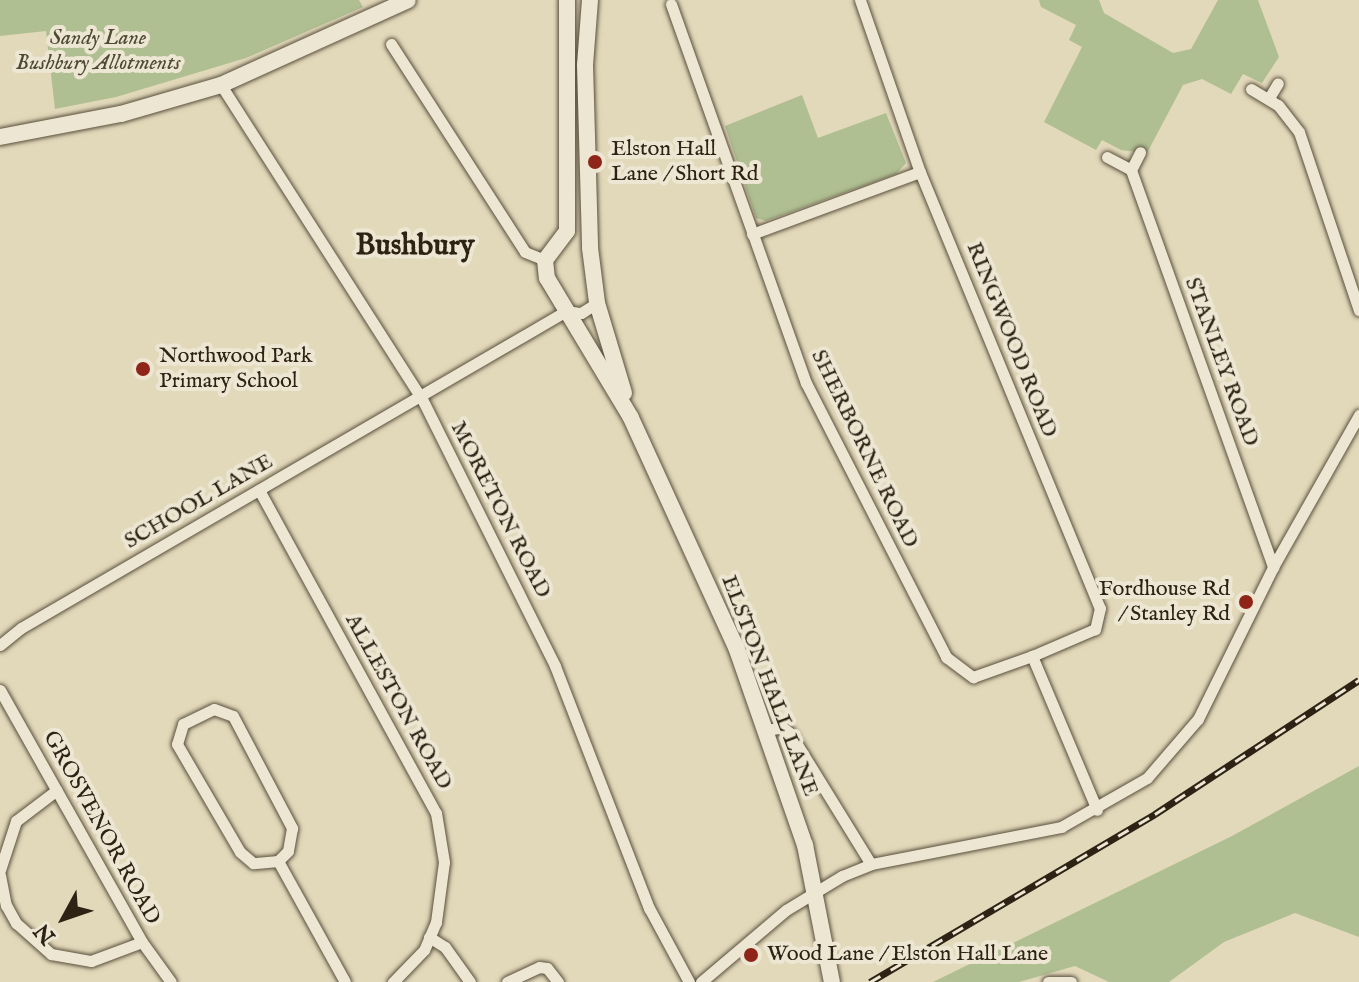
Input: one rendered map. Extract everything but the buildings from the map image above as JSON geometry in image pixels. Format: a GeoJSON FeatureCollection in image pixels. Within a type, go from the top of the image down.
{"type":"FeatureCollection","features":[{"type":"Feature","properties":{"kind":"street"},"geometry":{"type":"LineString","coordinates":[[0,137],[121,114],[221,85],[408,0]]}},
{"type":"Feature","properties":{"kind":"street"},"geometry":{"type":"LineString","coordinates":[[391,44],[525,252],[545,260],[561,244],[568,214],[563,64],[567,0]]}},
{"type":"Feature","properties":{"kind":"street","name":"ELSTON HALL LANE"},"geometry":{"type":"LineString","coordinates":[[590,0],[585,65],[590,248],[597,303],[631,418],[768,730],[815,889],[832,982]]}},
{"type":"Feature","properties":{"kind":"street","name":"RINGWOOD ROAD"},"geometry":{"type":"LineString","coordinates":[[860,0],[920,172],[1100,608],[1095,629],[1032,656]]}},
{"type":"Feature","properties":{"kind":"street","name":"SHERBORNE ROAD"},"geometry":{"type":"LineString","coordinates":[[671,4],[752,234],[825,424],[946,657],[973,677],[1032,656]]}},
{"type":"Feature","properties":{"kind":"street"},"geometry":{"type":"LineString","coordinates":[[1269,98],[1278,83]]}},
{"type":"Feature","properties":{"kind":"street","name":"MORETON ROAD"},"geometry":{"type":"LineString","coordinates":[[221,85],[422,399],[555,666],[649,908],[689,982]]}},
{"type":"Feature","properties":{"kind":"street"},"geometry":{"type":"LineString","coordinates":[[1251,89],[1269,98],[1299,132],[1359,310]]}},
{"type":"Feature","properties":{"kind":"street"},"geometry":{"type":"LineString","coordinates":[[1107,157],[1131,170],[1140,152]]}},
{"type":"Feature","properties":{"kind":"street","name":"STANLEY ROAD"},"geometry":{"type":"LineString","coordinates":[[1131,170],[1273,567]]}},
{"type":"Feature","properties":{"kind":"street"},"geometry":{"type":"LineString","coordinates":[[752,234],[920,172]]}},
{"type":"Feature","properties":{"kind":"street"},"geometry":{"type":"LineString","coordinates":[[561,244],[590,248]]}},
{"type":"Feature","properties":{"kind":"street","name":"ELSTON HALL LANE"},"geometry":{"type":"LineString","coordinates":[[545,260],[547,278],[631,418]]}},
{"type":"Feature","properties":{"kind":"street","name":"SCHOOL LANE"},"geometry":{"type":"LineString","coordinates":[[0,645],[259,490],[422,399],[566,311],[581,313],[597,303]]}},
{"type":"Feature","properties":{"kind":"street"},"geometry":{"type":"LineString","coordinates":[[701,982],[815,889],[871,864],[1021,838],[1097,810],[1147,778],[1198,719],[1273,567],[1359,415]]}},
{"type":"Feature","properties":{"kind":"street","name":"ALLESTON ROAD"},"geometry":{"type":"LineString","coordinates":[[259,490],[436,813],[444,862],[429,937],[410,968],[393,982]]}},
{"type":"Feature","properties":{"kind":"street"},"geometry":{"type":"LineString","coordinates":[[1032,656],[1097,810]]}},
{"type":"Feature","properties":{"kind":"street","name":"GROSVENOR ROAD"},"geometry":{"type":"LineString","coordinates":[[0,690],[142,942],[171,982]]}},
{"type":"Feature","properties":{"kind":"street"},"geometry":{"type":"LineString","coordinates":[[214,709],[233,716],[292,828],[288,851],[278,861],[260,864],[245,858],[205,795],[177,744],[178,733],[193,716],[214,709]]}},
{"type":"Feature","properties":{"kind":"street"},"geometry":{"type":"LineString","coordinates":[[768,730],[782,727],[790,733],[871,864]]}},
{"type":"Feature","properties":{"kind":"street"},"geometry":{"type":"LineString","coordinates":[[57,790],[16,821],[0,873],[6,905],[16,923],[51,954],[91,961],[142,942]]}},
{"type":"Feature","properties":{"kind":"street"},"geometry":{"type":"LineString","coordinates":[[278,861],[345,982]]}},
{"type":"Feature","properties":{"kind":"street"},"geometry":{"type":"LineString","coordinates":[[429,937],[445,947],[470,982]]}},
{"type":"Feature","properties":{"kind":"street"},"geometry":{"type":"LineString","coordinates":[[507,982],[539,967],[547,968],[558,982]]}},
{"type":"Feature","properties":{"kind":"street"},"geometry":{"type":"LineString","coordinates":[[1048,982],[1071,982]]}},
{"type":"Feature","properties":{"kind":"green space","name":"Sandy Lane Bushbury Allotments"},"geometry":{"type":"Polygon","coordinates":[[[0,0],[359,0],[363,7],[246,58],[116,97],[55,109],[46,31],[0,36],[0,0]]]}},
{"type":"Feature","properties":{"kind":"green space"},"geometry":{"type":"Polygon","coordinates":[[[1039,0],[1099,0],[1104,13],[1173,53],[1191,49],[1218,0],[1258,0],[1279,57],[1262,83],[1243,74],[1231,94],[1202,79],[1183,85],[1147,153],[1121,150],[1102,140],[1096,150],[1044,122],[1082,47],[1069,40],[1076,25],[1041,7],[1039,0]]]}},
{"type":"Feature","properties":{"kind":"green space"},"geometry":{"type":"Polygon","coordinates":[[[802,95],[818,138],[886,113],[906,163],[896,174],[766,221],[756,218],[725,126],[802,95]]]}},
{"type":"Feature","properties":{"kind":"green space"},"geometry":{"type":"Polygon","coordinates":[[[1359,766],[1359,937],[1295,913],[1224,942],[1169,982],[1109,982],[1075,966],[1019,982],[933,982],[1232,836],[1359,766]]]}},
{"type":"Feature","properties":{"kind":"railway"},"geometry":{"type":"LineString","coordinates":[[870,982],[1155,814],[1359,680]]}},
{"type":"Feature","properties":{"kind":"place","name":"Elston Hall Lane / Short Rd"},"geometry":{"type":"Point","coordinates":[595,162]}},
{"type":"Feature","properties":{"kind":"place","name":"Northwood Park Primary School"},"geometry":{"type":"Point","coordinates":[143,369]}},
{"type":"Feature","properties":{"kind":"place","name":"Fordhouse Rd / Stanley Rd"},"geometry":{"type":"Point","coordinates":[1246,602]}},
{"type":"Feature","properties":{"kind":"place","name":"Wood Lane / Elston Hall Lane"},"geometry":{"type":"Point","coordinates":[751,955]}},
{"type":"Feature","properties":{"kind":"district","name":"Bushbury"},"geometry":{"type":"Point","coordinates":[415,246]}}]}
